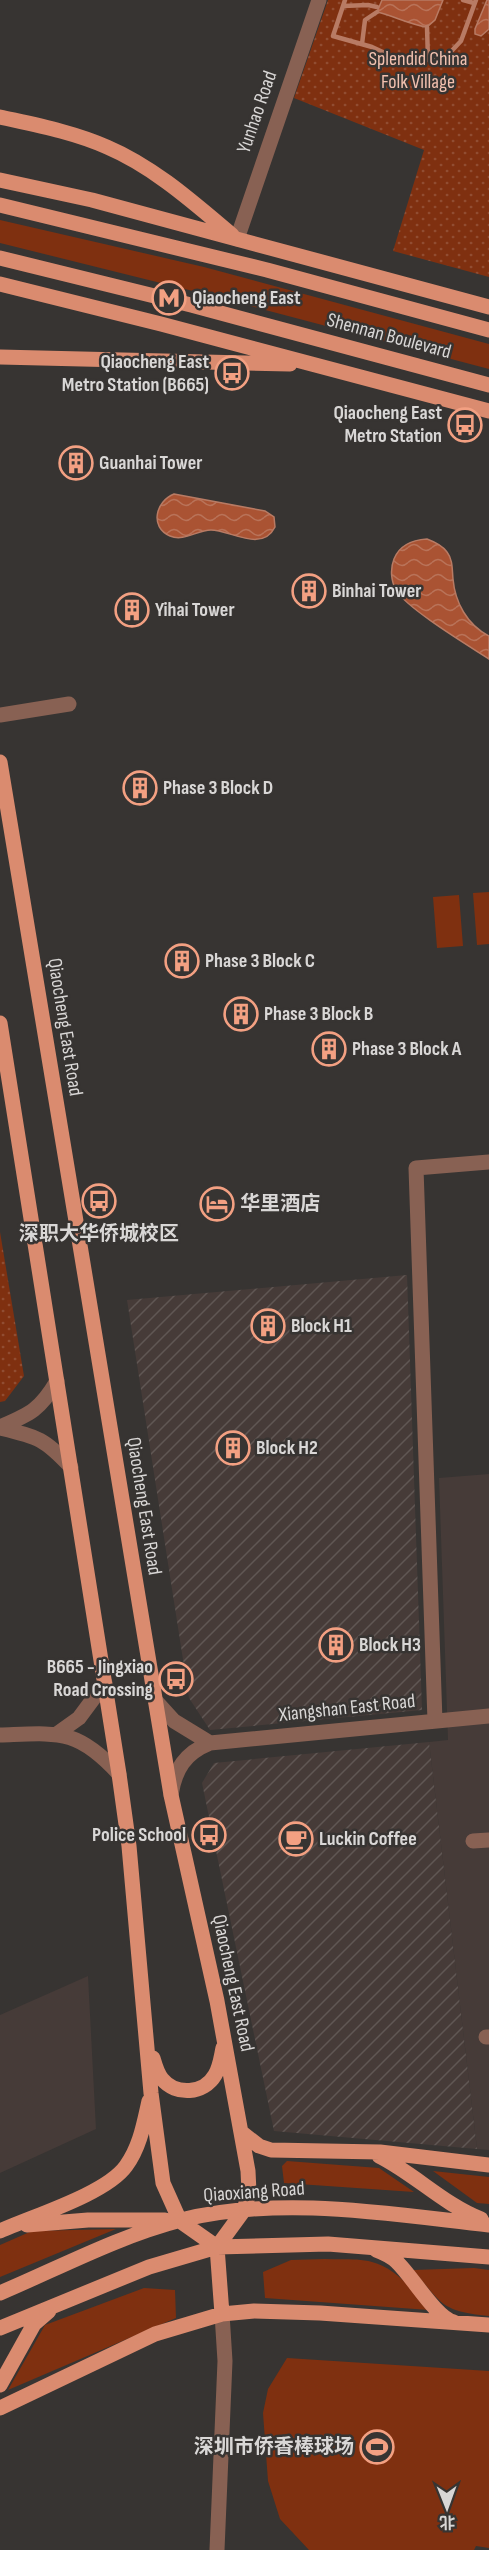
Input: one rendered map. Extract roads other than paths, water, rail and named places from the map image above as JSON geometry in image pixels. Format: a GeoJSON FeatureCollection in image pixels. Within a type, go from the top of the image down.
{"type":"FeatureCollection","features":[{"type":"Feature","properties":{"kind":"main road"},"geometry":{"type":"LineString","coordinates":[[0,117],[76,135],[119,152],[140,163],[188,198],[237,239]]}},
{"type":"Feature","properties":{"kind":"main road"},"geometry":{"type":"LineString","coordinates":[[0,180],[92,200],[373,273],[489,307]]}},
{"type":"Feature","properties":{"kind":"main road","name":"Shennan Boulevard"},"geometry":{"type":"LineString","coordinates":[[0,205],[267,270],[489,330]]}},
{"type":"Feature","properties":{"kind":"main road","name":"Shennan Boulevard"},"geometry":{"type":"LineString","coordinates":[[3,259],[191,305],[489,385]]}},
{"type":"Feature","properties":{"kind":"main road"},"geometry":{"type":"LineString","coordinates":[[5,285],[317,364],[489,411]]}},
{"type":"Feature","properties":{"kind":"main road"},"geometry":{"type":"LineString","coordinates":[[4,358],[317,364]]}},
{"type":"Feature","properties":{"kind":"main road","name":"Qiaocheng East Road"},"geometry":{"type":"LineString","coordinates":[[0,762],[171,1795],[225,2040],[241,2132],[249,2192],[244,2210],[217,2247]]}},
{"type":"Feature","properties":{"kind":"main road"},"geometry":{"type":"LineString","coordinates":[[0,1023],[119,1774],[129,1846],[151,2092],[164,2183],[180,2221],[217,2247]]}},
{"type":"Feature","properties":{"kind":"main road"},"geometry":{"type":"LineString","coordinates":[[145,2029],[162,2079],[177,2090],[187,2091],[207,2085],[214,2077],[225,2040]]}},
{"type":"Feature","properties":{"kind":"main road"},"geometry":{"type":"LineString","coordinates":[[4,2229],[104,2186],[120,2174],[134,2153],[141,2137],[151,2092]]}},
{"type":"Feature","properties":{"kind":"main road"},"geometry":{"type":"LineString","coordinates":[[241,2132],[259,2146],[271,2150],[361,2152],[489,2165]]}},
{"type":"Feature","properties":{"kind":"main road"},"geometry":{"type":"LineString","coordinates":[[361,2152],[380,2157],[395,2165],[453,2206],[489,2224]]}},
{"type":"Feature","properties":{"kind":"main road","name":"Qiaoxiang Road"},"geometry":{"type":"LineString","coordinates":[[0,2293],[138,2234],[180,2221],[244,2210],[282,2208],[328,2210],[489,2224]]}},
{"type":"Feature","properties":{"kind":"main road"},"geometry":{"type":"LineString","coordinates":[[4,2229],[88,2220],[180,2221]]}},
{"type":"Feature","properties":{"kind":"main road"},"geometry":{"type":"LineString","coordinates":[[0,2328],[149,2266],[217,2247],[248,2244],[368,2246],[489,2257]]}},
{"type":"Feature","properties":{"kind":"main road"},"geometry":{"type":"LineString","coordinates":[[368,2246],[391,2257],[439,2311],[450,2321],[460,2323]]}},
{"type":"Feature","properties":{"kind":"main road"},"geometry":{"type":"LineString","coordinates":[[217,2247],[222,2314]]}},
{"type":"Feature","properties":{"kind":"main road"},"geometry":{"type":"LineString","coordinates":[[0,2385],[34,2324],[57,2304]]}},
{"type":"Feature","properties":{"kind":"main road"},"geometry":{"type":"LineString","coordinates":[[0,2408],[155,2334],[222,2314],[254,2311],[320,2313],[489,2325]]}},
{"type":"Feature","properties":{"kind":"street","name":"Yunhao Road"},"geometry":{"type":"LineString","coordinates":[[237,239],[319,0]]}},
{"type":"Feature","properties":{"kind":"street"},"geometry":{"type":"LineString","coordinates":[[0,715],[69,704]]}},
{"type":"Feature","properties":{"kind":"street"},"geometry":{"type":"LineString","coordinates":[[435,1721],[416,1168],[489,1162]]}},
{"type":"Feature","properties":{"kind":"street"},"geometry":{"type":"LineString","coordinates":[[0,1427],[27,1416],[45,1402],[57,1381]]}},
{"type":"Feature","properties":{"kind":"street"},"geometry":{"type":"LineString","coordinates":[[0,1427],[32,1435],[50,1445],[71,1467]]}},
{"type":"Feature","properties":{"kind":"street"},"geometry":{"type":"LineString","coordinates":[[58,1733],[79,1718],[105,1683]]}},
{"type":"Feature","properties":{"kind":"street"},"geometry":{"type":"LineString","coordinates":[[155,1700],[174,1721],[210,1743]]}},
{"type":"Feature","properties":{"kind":"street","name":"Xiangshan East Road"},"geometry":{"type":"LineString","coordinates":[[171,1795],[173,1781],[184,1759],[196,1748],[210,1743],[489,1716]]}},
{"type":"Feature","properties":{"kind":"street"},"geometry":{"type":"LineString","coordinates":[[0,1735],[58,1733],[101,1754],[119,1774]]}},
{"type":"Feature","properties":{"kind":"street"},"geometry":{"type":"LineString","coordinates":[[473,1841],[489,1840]]}},
{"type":"Feature","properties":{"kind":"street"},"geometry":{"type":"LineString","coordinates":[[217,2550],[225,2361],[222,2314]]}},
{"type":"Feature","properties":{"kind":"water"},"geometry":{"type":"Polygon","coordinates":[[[382,0],[443,0],[435,20],[427,27],[377,12],[382,0]]]}},
{"type":"Feature","properties":{"kind":"water"},"geometry":{"type":"Polygon","coordinates":[[[487,0],[489,0],[489,29],[481,36],[475,34],[475,29],[487,0]]]}},
{"type":"Feature","properties":{"kind":"water"},"geometry":{"type":"Polygon","coordinates":[[[174,494],[265,511],[274,517],[275,527],[269,535],[254,539],[211,530],[180,538],[170,536],[159,527],[157,514],[163,502],[174,494]]]}},
{"type":"Feature","properties":{"kind":"water"},"geometry":{"type":"Polygon","coordinates":[[[427,539],[441,546],[449,555],[459,604],[474,626],[489,636],[489,659],[412,607],[396,590],[392,571],[397,554],[408,544],[427,539]]]}},
{"type":"Feature","properties":{"kind":"waterway"},"geometry":{"type":"LineString","coordinates":[[345,0],[333,36],[372,47],[400,60],[444,59],[461,41],[476,0]]}},
{"type":"Feature","properties":{"kind":"waterway"},"geometry":{"type":"LineString","coordinates":[[463,0],[474,3]]}},
{"type":"Feature","properties":{"kind":"waterway"},"geometry":{"type":"LineString","coordinates":[[343,6],[377,7]]}},
{"type":"Feature","properties":{"kind":"waterway"},"geometry":{"type":"LineString","coordinates":[[362,44],[365,20],[377,12]]}},
{"type":"Feature","properties":{"kind":"waterway"},"geometry":{"type":"LineString","coordinates":[[427,27],[428,60]]}},
{"type":"Feature","properties":{"kind":"place","name":"Qiaocheng East"},"geometry":{"type":"Point","coordinates":[169,298]}},
{"type":"Feature","properties":{"kind":"place","name":"Qiaocheng East Metro Station (B665)"},"geometry":{"type":"Point","coordinates":[232,373]}},
{"type":"Feature","properties":{"kind":"place","name":"Qiaocheng East Metro Station"},"geometry":{"type":"Point","coordinates":[465,425]}},
{"type":"Feature","properties":{"kind":"place","name":"Guanhai Tower"},"geometry":{"type":"Point","coordinates":[76,463]}},
{"type":"Feature","properties":{"kind":"place","name":"Binhai Tower"},"geometry":{"type":"Point","coordinates":[309,591]}},
{"type":"Feature","properties":{"kind":"place","name":"Yihai Tower"},"geometry":{"type":"Point","coordinates":[132,610]}},
{"type":"Feature","properties":{"kind":"place","name":"Phase 3 Block D"},"geometry":{"type":"Point","coordinates":[140,788]}},
{"type":"Feature","properties":{"kind":"place","name":"Phase 3 Block C"},"geometry":{"type":"Point","coordinates":[182,961]}},
{"type":"Feature","properties":{"kind":"place","name":"Phase 3 Block B"},"geometry":{"type":"Point","coordinates":[241,1014]}},
{"type":"Feature","properties":{"kind":"place","name":"Phase 3 Block A"},"geometry":{"type":"Point","coordinates":[329,1049]}},
{"type":"Feature","properties":{"kind":"place","name":"深职大华侨城校区"},"geometry":{"type":"Point","coordinates":[99,1201]}},
{"type":"Feature","properties":{"kind":"place","name":"华里酒店"},"geometry":{"type":"Point","coordinates":[217,1204]}},
{"type":"Feature","properties":{"kind":"place","name":"Block H1"},"geometry":{"type":"Point","coordinates":[268,1326]}},
{"type":"Feature","properties":{"kind":"place","name":"Block H2"},"geometry":{"type":"Point","coordinates":[233,1448]}},
{"type":"Feature","properties":{"kind":"place","name":"Block H3"},"geometry":{"type":"Point","coordinates":[336,1645]}},
{"type":"Feature","properties":{"kind":"place","name":"B665 - Jingxiao Road Crossing"},"geometry":{"type":"Point","coordinates":[176,1679]}},
{"type":"Feature","properties":{"kind":"place","name":"Police School"},"geometry":{"type":"Point","coordinates":[209,1835]}},
{"type":"Feature","properties":{"kind":"place","name":"Luckin Coffee"},"geometry":{"type":"Point","coordinates":[296,1839]}},
{"type":"Feature","properties":{"kind":"place","name":"深圳市侨香棒球场"},"geometry":{"type":"Point","coordinates":[377,2447]}},
{"type":"Feature","properties":{"kind":"park label","name":"Splendid China Folk Village"},"geometry":{"type":"Point","coordinates":[418,70]}}]}
